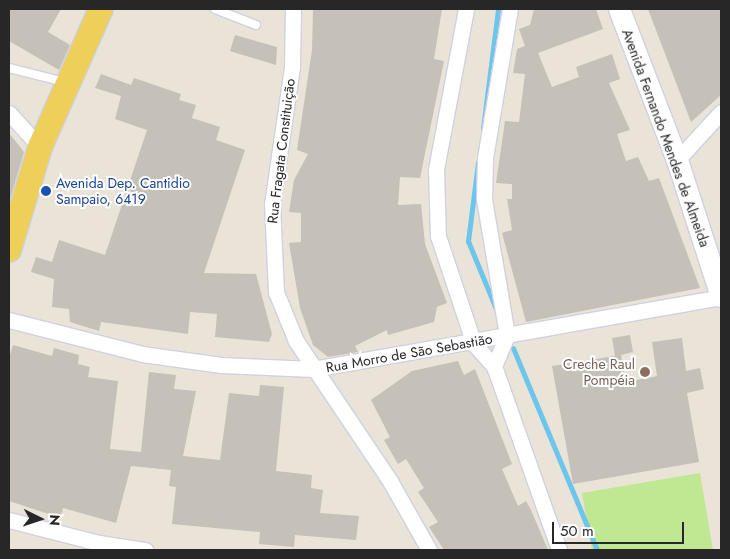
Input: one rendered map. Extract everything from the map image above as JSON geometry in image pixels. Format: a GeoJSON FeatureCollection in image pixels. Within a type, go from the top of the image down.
{"type":"FeatureCollection","features":[{"type":"Feature","properties":{"kind":"main road"},"geometry":{"type":"LineString","coordinates":[[9,250],[14,205],[101,9]]}},
{"type":"Feature","properties":{"kind":"street","name":"Rua Fragata Constituição"},"geometry":{"type":"LineString","coordinates":[[292,9],[292,66],[272,204],[271,262],[276,292],[313,369],[390,481],[429,550]]}},
{"type":"Feature","properties":{"kind":"street"},"geometry":{"type":"LineString","coordinates":[[466,9],[441,130],[434,206],[445,260],[474,344],[494,366],[558,550]]}},
{"type":"Feature","properties":{"kind":"street"},"geometry":{"type":"LineString","coordinates":[[494,366],[507,335],[484,199],[490,114],[510,9]]}},
{"type":"Feature","properties":{"kind":"street","name":"Avenida Fernando Mendes de Almeida"},"geometry":{"type":"LineString","coordinates":[[619,9],[677,160],[721,297]]}},
{"type":"Feature","properties":{"kind":"street"},"geometry":{"type":"LineString","coordinates":[[677,160],[721,112]]}},
{"type":"Feature","properties":{"kind":"street"},"geometry":{"type":"LineString","coordinates":[[9,113],[40,147]]}},
{"type":"Feature","properties":{"kind":"street","name":"Rua Morro de São Sebastião"},"geometry":{"type":"LineString","coordinates":[[9,320],[142,354],[221,365],[313,369],[474,344],[507,335],[721,297]]}},
{"type":"Feature","properties":{"kind":"street"},"geometry":{"type":"LineString","coordinates":[[9,520],[145,550]]}},
{"type":"Feature","properties":{"kind":"lane"},"geometry":{"type":"LineString","coordinates":[[215,9],[256,25]]}},
{"type":"Feature","properties":{"kind":"lane"},"geometry":{"type":"LineString","coordinates":[[9,68],[67,83]]}},
{"type":"Feature","properties":{"kind":"green space"},"geometry":{"type":"Polygon","coordinates":[[[700,473],[713,550],[592,550],[582,493],[700,473]]]}},
{"type":"Feature","properties":{"kind":"building"},"geometry":{"type":"Polygon","coordinates":[[[9,9],[61,9],[48,32],[70,45],[59,70],[9,41],[9,9]]]}},
{"type":"Feature","properties":{"kind":"building"},"geometry":{"type":"Polygon","coordinates":[[[313,9],[442,9],[434,59],[444,61],[420,178],[400,177],[398,205],[421,204],[425,244],[447,303],[437,307],[434,322],[388,335],[387,330],[355,346],[358,352],[328,357],[313,345],[300,308],[289,243],[301,242],[301,213],[289,212],[294,180],[308,154],[297,150],[312,50],[313,9]]]}},
{"type":"Feature","properties":{"kind":"building"},"geometry":{"type":"Polygon","coordinates":[[[534,9],[596,9],[603,29],[538,53],[552,87],[579,77],[576,67],[612,54],[620,79],[609,83],[630,130],[617,134],[626,161],[638,157],[649,181],[659,178],[700,288],[526,322],[502,233],[512,230],[507,199],[512,199],[512,184],[496,183],[505,121],[519,122],[525,74],[513,73],[517,49],[525,46],[519,29],[530,25],[534,9]]]}},
{"type":"Feature","properties":{"kind":"building"},"geometry":{"type":"Polygon","coordinates":[[[648,9],[721,9],[721,95],[691,122],[648,9]]]}},
{"type":"Feature","properties":{"kind":"building"},"geometry":{"type":"Polygon","coordinates":[[[235,35],[277,47],[276,65],[230,51],[235,35]]]}},
{"type":"Feature","properties":{"kind":"building"},"geometry":{"type":"Polygon","coordinates":[[[101,74],[131,85],[134,78],[181,94],[179,100],[196,105],[192,118],[220,127],[216,140],[245,150],[204,273],[256,274],[272,334],[269,342],[215,337],[217,314],[190,312],[188,334],[101,322],[99,331],[70,322],[69,309],[52,307],[54,279],[31,272],[36,257],[52,262],[59,240],[105,255],[147,130],[115,119],[121,96],[95,88],[101,74]]]}},
{"type":"Feature","properties":{"kind":"building"},"geometry":{"type":"Polygon","coordinates":[[[9,133],[24,152],[9,203],[9,133]]]}},
{"type":"Feature","properties":{"kind":"building"},"geometry":{"type":"Polygon","coordinates":[[[630,335],[633,352],[621,355],[626,382],[657,376],[652,342],[682,338],[686,371],[700,368],[704,389],[687,393],[699,462],[573,484],[552,366],[615,356],[612,338],[630,335]]]}},
{"type":"Feature","properties":{"kind":"building"},"geometry":{"type":"Polygon","coordinates":[[[13,345],[52,356],[54,348],[79,355],[78,364],[90,367],[88,377],[118,381],[110,449],[141,452],[149,372],[176,375],[174,389],[196,391],[183,456],[220,460],[229,393],[259,396],[260,385],[284,387],[276,471],[312,475],[311,488],[323,490],[320,513],[359,516],[356,540],[295,535],[294,547],[259,544],[260,532],[172,524],[176,487],[169,486],[171,470],[131,466],[116,523],[63,508],[61,518],[9,501],[9,358],[13,345]]]}},
{"type":"Feature","properties":{"kind":"building"},"geometry":{"type":"Polygon","coordinates":[[[458,361],[464,375],[475,369],[512,464],[502,469],[518,506],[526,501],[548,550],[444,550],[429,527],[438,522],[418,492],[424,488],[406,459],[398,464],[384,440],[390,437],[371,400],[412,371],[458,361]]]}},
{"type":"Feature","properties":{"kind":"waterway"},"geometry":{"type":"LineString","coordinates":[[483,128],[498,9]]}},
{"type":"Feature","properties":{"kind":"waterway"},"geometry":{"type":"LineString","coordinates":[[478,162],[468,241],[496,309]]}},
{"type":"Feature","properties":{"kind":"waterway"},"geometry":{"type":"LineString","coordinates":[[513,348],[597,550]]}},
{"type":"Feature","properties":{"kind":"place","name":"Avenida Dep. Cantidio Sampaio, 6419"},"geometry":{"type":"Point","coordinates":[46,191]}},
{"type":"Feature","properties":{"kind":"place","name":"Creche Raul Pompéia"},"geometry":{"type":"Point","coordinates":[645,372]}}]}
